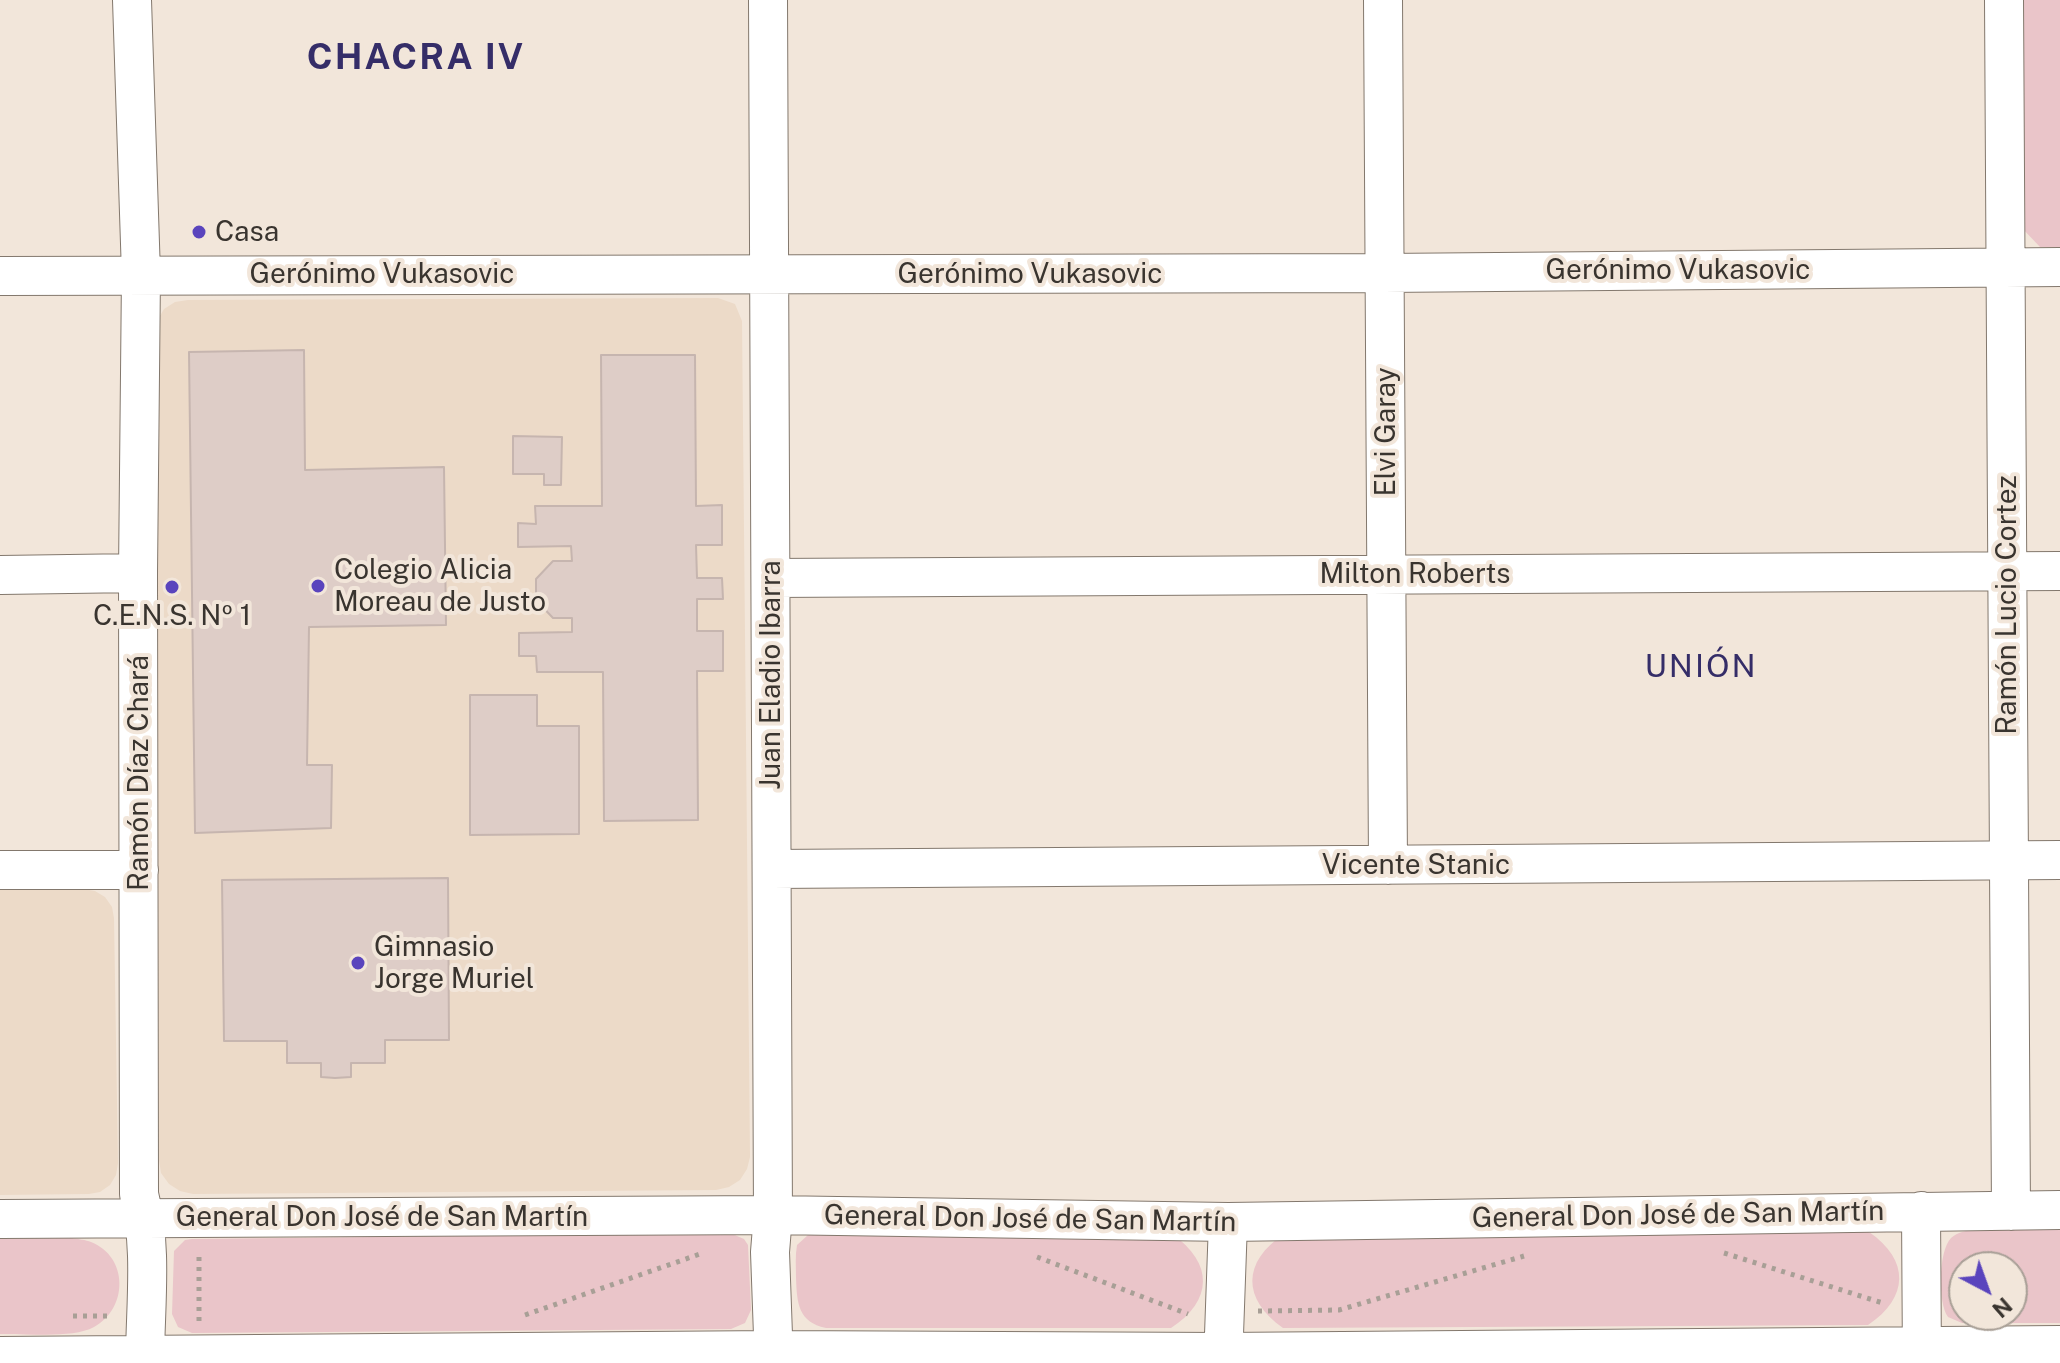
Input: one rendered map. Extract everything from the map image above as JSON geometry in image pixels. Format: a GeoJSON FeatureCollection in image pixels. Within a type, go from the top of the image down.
{"type":"FeatureCollection","features":[{"type":"Feature","properties":{"kind":"street","name":"Ramón Díaz Chará"},"geometry":{"type":"LineString","coordinates":[[132,0],[141,274],[139,1194],[145,1218],[148,1316],[145,1358]]}},
{"type":"Feature","properties":{"kind":"street","name":"Juan Eladio Ibarra"},"geometry":{"type":"LineString","coordinates":[[768,0],[773,1215],[770,1252],[774,1356]]}},
{"type":"Feature","properties":{"kind":"street","name":"Elvi Garay"},"geometry":{"type":"LineString","coordinates":[[1383,0],[1388,865]]}},
{"type":"Feature","properties":{"kind":"street","name":"Ramón Lucio Cortez"},"geometry":{"type":"LineString","coordinates":[[2004,0],[2011,1211]]}},
{"type":"Feature","properties":{"kind":"street","name":"Gerónimo Vukasovic"},"geometry":{"type":"LineString","coordinates":[[0,276],[1384,273],[2060,267]]}},
{"type":"Feature","properties":{"kind":"street","name":"Milton Roberts"},"geometry":{"type":"LineString","coordinates":[[771,578],[2060,571]]}},
{"type":"Feature","properties":{"kind":"street"},"geometry":{"type":"LineString","coordinates":[[0,575],[138,573]]}},
{"type":"Feature","properties":{"kind":"street","name":"Vicente Stanic"},"geometry":{"type":"LineString","coordinates":[[772,869],[2060,860]]}},
{"type":"Feature","properties":{"kind":"street"},"geometry":{"type":"LineString","coordinates":[[0,870],[139,870]]}},
{"type":"Feature","properties":{"kind":"street","name":"General Don José de San Martín"},"geometry":{"type":"LineString","coordinates":[[0,1219],[773,1215],[1228,1222],[2060,1210]]}},
{"type":"Feature","properties":{"kind":"street"},"geometry":{"type":"LineString","coordinates":[[1921,1211],[1921,1339]]}},
{"type":"Feature","properties":{"kind":"street"},"geometry":{"type":"LineString","coordinates":[[1223,1358],[1228,1222]]}},
{"type":"Feature","properties":{"kind":"street"},"geometry":{"type":"LineString","coordinates":[[0,1356],[1223,1358],[1921,1339],[2060,1345]]}},
{"type":"Feature","properties":{"kind":"path"},"geometry":{"type":"LineString","coordinates":[[199,1355],[200,1218]]}},
{"type":"Feature","properties":{"kind":"path"},"geometry":{"type":"LineString","coordinates":[[521,1316],[708,1251]]}},
{"type":"Feature","properties":{"kind":"path"},"geometry":{"type":"LineString","coordinates":[[1722,1252],[1892,1306],[1921,1339]]}},
{"type":"Feature","properties":{"kind":"path"},"geometry":{"type":"LineString","coordinates":[[1036,1256],[1190,1315],[1339,1310],[1526,1256]]}},
{"type":"Feature","properties":{"kind":"path"},"geometry":{"type":"LineString","coordinates":[[61,1316],[214,1317]]}},
{"type":"Feature","properties":{"kind":"shaded area"},"geometry":{"type":"Polygon","coordinates":[[[2020,0],[2060,0],[2060,247],[2040,247],[2021,227],[2020,0]]]}},
{"type":"Feature","properties":{"kind":"shaded area"},"geometry":{"type":"Polygon","coordinates":[[[718,298],[735,304],[742,321],[750,1157],[747,1169],[740,1180],[716,1190],[193,1194],[180,1191],[169,1184],[161,1173],[159,1160],[155,334],[157,321],[164,309],[175,302],[188,300],[718,298]]]}},
{"type":"Feature","properties":{"kind":"shaded area"},"geometry":{"type":"Polygon","coordinates":[[[84,889],[105,897],[112,907],[114,918],[116,1175],[110,1185],[100,1192],[89,1194],[0,1195],[0,890],[84,889]]]}},
{"type":"Feature","properties":{"kind":"shaded area"},"geometry":{"type":"Polygon","coordinates":[[[1974,1229],[2060,1229],[2060,1323],[2028,1323],[2028,1251],[1948,1251],[1948,1317],[1942,1301],[1942,1265],[1947,1245],[1959,1233],[1974,1229]]]}},
{"type":"Feature","properties":{"kind":"shaded area"},"geometry":{"type":"Polygon","coordinates":[[[1869,1232],[1892,1255],[1899,1279],[1891,1303],[1868,1325],[1283,1328],[1260,1305],[1252,1281],[1260,1256],[1284,1234],[1869,1232]]]}},
{"type":"Feature","properties":{"kind":"shaded area"},"geometry":{"type":"Polygon","coordinates":[[[730,1233],[744,1239],[748,1245],[751,1310],[745,1323],[731,1329],[192,1333],[178,1327],[172,1314],[174,1251],[185,1240],[730,1233]]]}},
{"type":"Feature","properties":{"kind":"shaded area"},"geometry":{"type":"Polygon","coordinates":[[[1172,1234],[1195,1257],[1203,1282],[1195,1306],[1171,1328],[826,1328],[804,1316],[797,1296],[797,1245],[808,1235],[1172,1234]]]}},
{"type":"Feature","properties":{"kind":"shaded area"},"geometry":{"type":"Polygon","coordinates":[[[72,1238],[91,1242],[103,1249],[118,1271],[118,1296],[105,1319],[94,1327],[74,1333],[0,1334],[0,1239],[72,1238]]]}},
{"type":"Feature","properties":{"kind":"building"},"geometry":{"type":"Polygon","coordinates":[[[304,350],[305,470],[444,467],[446,625],[309,627],[307,765],[332,765],[331,828],[195,833],[189,352],[304,350]]]}},
{"type":"Feature","properties":{"kind":"building"},"geometry":{"type":"Polygon","coordinates":[[[601,355],[695,355],[696,506],[722,505],[722,545],[696,545],[697,578],[722,578],[723,599],[697,599],[697,631],[723,631],[723,671],[697,671],[698,820],[604,821],[603,672],[537,672],[536,656],[519,656],[519,633],[572,632],[572,618],[553,618],[536,600],[536,579],[553,561],[572,561],[571,546],[518,547],[518,523],[536,524],[535,506],[602,506],[601,355]]]}},
{"type":"Feature","properties":{"kind":"building"},"geometry":{"type":"Polygon","coordinates":[[[513,436],[562,437],[561,485],[544,485],[544,474],[513,474],[513,436]]]}},
{"type":"Feature","properties":{"kind":"building"},"geometry":{"type":"Polygon","coordinates":[[[470,695],[537,695],[537,726],[579,726],[579,834],[470,835],[470,695]]]}},
{"type":"Feature","properties":{"kind":"building","name":"Gimnasio Jorge Muriel"},"geometry":{"type":"Polygon","coordinates":[[[448,878],[449,1040],[385,1040],[385,1063],[351,1063],[351,1077],[335,1078],[321,1077],[321,1063],[287,1063],[287,1041],[224,1041],[222,880],[448,878]]]}},
{"type":"Feature","properties":{"kind":"place","name":"Casa"},"geometry":{"type":"Point","coordinates":[199,232]}},
{"type":"Feature","properties":{"kind":"place","name":"Colegio Alicia Moreau de Justo"},"geometry":{"type":"Point","coordinates":[318,586]}},
{"type":"Feature","properties":{"kind":"place","name":"C.E.N.S. Nº 1"},"geometry":{"type":"Point","coordinates":[172,587]}},
{"type":"Feature","properties":{"kind":"place","name":"Gimnasio Jorge Muriel"},"geometry":{"type":"Point","coordinates":[358,963]}},
{"type":"Feature","properties":{"kind":"district","name":"CHACRA IV"},"geometry":{"type":"Point","coordinates":[416,58]}},
{"type":"Feature","properties":{"kind":"district","name":"UNIÓN"},"geometry":{"type":"Point","coordinates":[1701,667]}}]}
